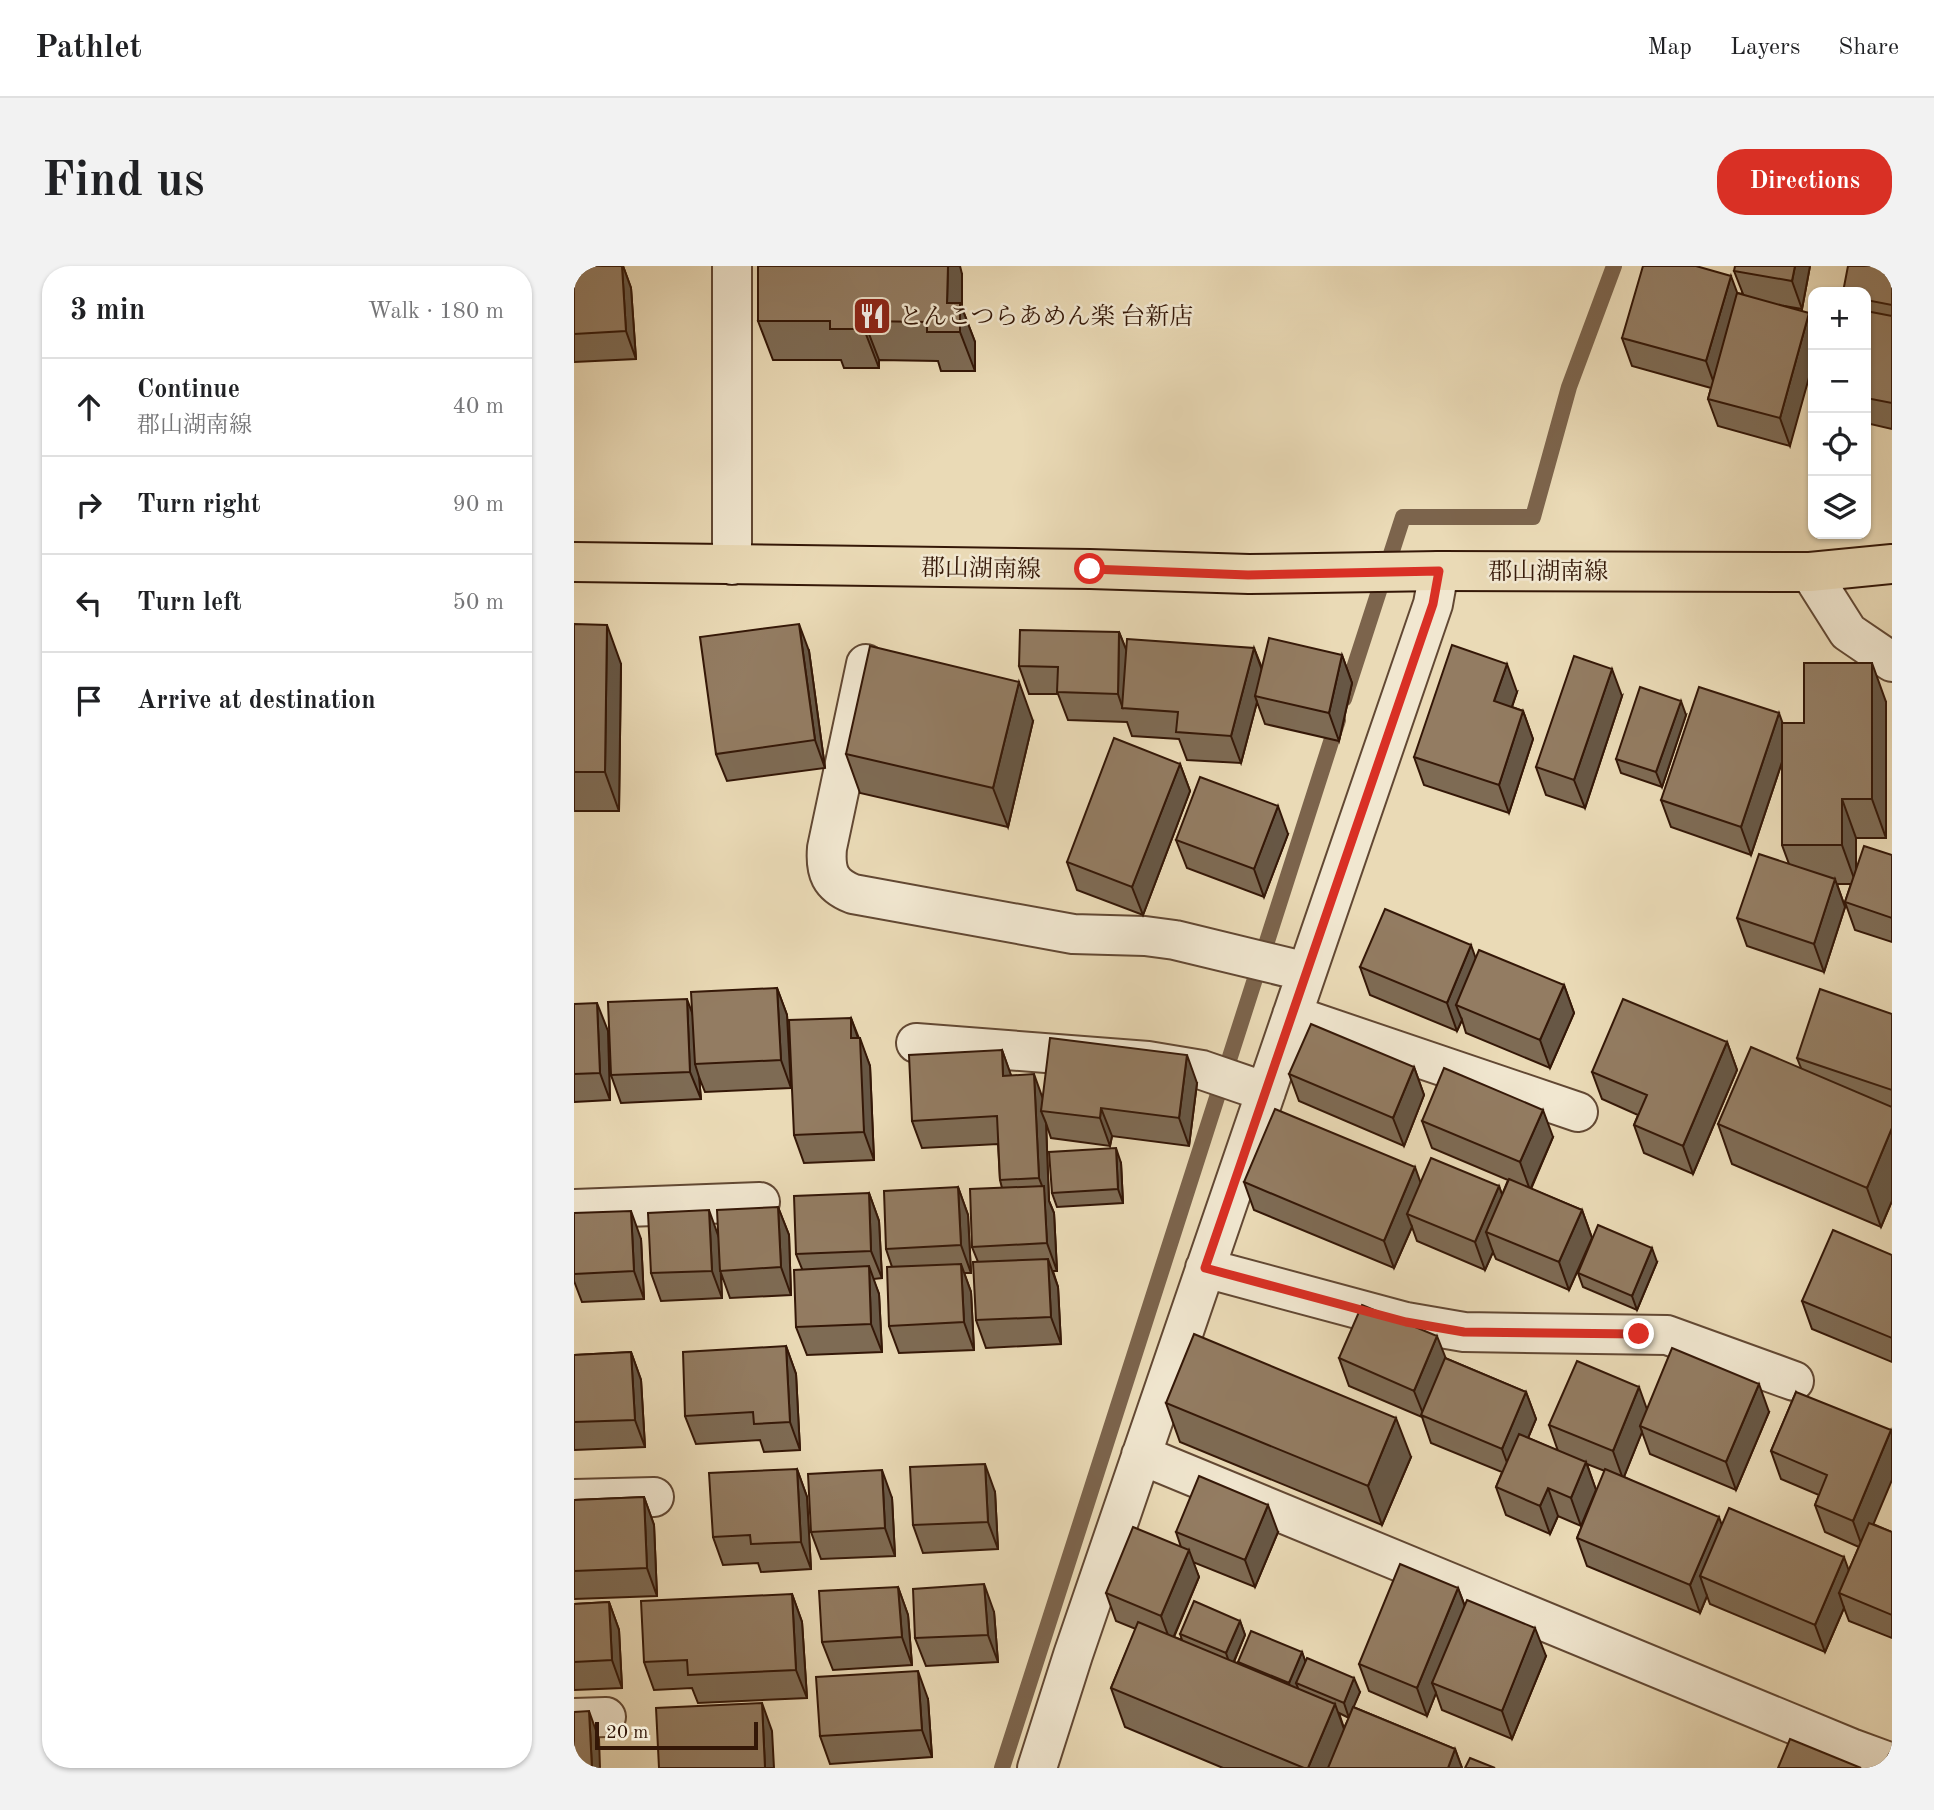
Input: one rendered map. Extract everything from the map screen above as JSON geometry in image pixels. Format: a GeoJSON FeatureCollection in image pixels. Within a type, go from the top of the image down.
{"type":"FeatureCollection","features":[{"type":"Feature","properties":{"kind":"main road","name":"郡山湖南線"},"geometry":{"type":"LineString","coordinates":[[574,562],[1090,569],[1248,575],[1439,571],[1810,572],[1892,564]]}},
{"type":"Feature","properties":{"kind":"street"},"geometry":{"type":"LineString","coordinates":[[732,266],[732,565]]}},
{"type":"Feature","properties":{"kind":"street"},"geometry":{"type":"LineString","coordinates":[[1037,1768],[1141,1455],[1433,604],[1439,571]]}},
{"type":"Feature","properties":{"kind":"street"},"geometry":{"type":"LineString","coordinates":[[1810,572],[1848,632],[1892,662]]}},
{"type":"Feature","properties":{"kind":"street"},"geometry":{"type":"LineString","coordinates":[[866,664],[827,848],[826,864],[830,878],[839,889],[853,894],[1073,934],[1145,936],[1175,940],[1307,972]]}},
{"type":"Feature","properties":{"kind":"street"},"geometry":{"type":"LineString","coordinates":[[1292,1015],[1578,1112]]}},
{"type":"Feature","properties":{"kind":"street"},"geometry":{"type":"LineString","coordinates":[[916,1042],[1148,1061],[1202,1070],[1266,1092]]}},
{"type":"Feature","properties":{"kind":"street"},"geometry":{"type":"LineString","coordinates":[[574,1209],[760,1202]]}},
{"type":"Feature","properties":{"kind":"street"},"geometry":{"type":"LineString","coordinates":[[1205,1268],[1406,1322],[1464,1332],[1667,1335],[1794,1381]]}},
{"type":"Feature","properties":{"kind":"street"},"geometry":{"type":"LineString","coordinates":[[1141,1455],[1892,1763]]}},
{"type":"Feature","properties":{"kind":"street"},"geometry":{"type":"LineString","coordinates":[[574,1499],[654,1497]]}},
{"type":"Feature","properties":{"kind":"building"},"geometry":{"type":"Polygon","coordinates":[[[574,266],[622,266],[626,331],[574,334],[574,266]]]}},
{"type":"Feature","properties":{"kind":"building"},"geometry":{"type":"Polygon","coordinates":[[[758,266],[948,266],[947,303],[960,303],[960,332],[927,332],[927,322],[864,321],[864,329],[830,329],[830,321],[758,321],[758,266]]]}},
{"type":"Feature","properties":{"kind":"building"},"geometry":{"type":"Polygon","coordinates":[[[1643,266],[1696,266],[1731,276],[1706,361],[1622,338],[1643,266]]]}},
{"type":"Feature","properties":{"kind":"building"},"geometry":{"type":"Polygon","coordinates":[[[1735,266],[1795,266],[1792,281],[1734,271],[1735,266]]]}},
{"type":"Feature","properties":{"kind":"building"},"geometry":{"type":"Polygon","coordinates":[[[1848,266],[1892,266],[1892,305],[1871,301],[1871,287],[1844,287],[1848,266]]]}},
{"type":"Feature","properties":{"kind":"building"},"geometry":{"type":"Polygon","coordinates":[[[1737,293],[1808,313],[1780,418],[1708,399],[1737,293]]]}},
{"type":"Feature","properties":{"kind":"building"},"geometry":{"type":"Polygon","coordinates":[[[1871,312],[1892,316],[1892,403],[1871,399],[1871,312]]]}},
{"type":"Feature","properties":{"kind":"building"},"geometry":{"type":"Polygon","coordinates":[[[574,624],[607,625],[605,772],[574,772],[574,624]]]}},
{"type":"Feature","properties":{"kind":"building"},"geometry":{"type":"Polygon","coordinates":[[[799,624],[815,740],[716,754],[700,637],[799,624]]]}},
{"type":"Feature","properties":{"kind":"building"},"geometry":{"type":"Polygon","coordinates":[[[1020,630],[1119,632],[1118,694],[1057,692],[1058,667],[1019,666],[1020,630]]]}},
{"type":"Feature","properties":{"kind":"building"},"geometry":{"type":"Polygon","coordinates":[[[1269,638],[1342,655],[1329,713],[1255,696],[1269,638]]]}},
{"type":"Feature","properties":{"kind":"building"},"geometry":{"type":"Polygon","coordinates":[[[1127,639],[1254,648],[1231,736],[1176,732],[1178,712],[1122,708],[1127,639]]]}},
{"type":"Feature","properties":{"kind":"building"},"geometry":{"type":"Polygon","coordinates":[[[1452,645],[1507,664],[1494,701],[1523,711],[1499,785],[1414,757],[1452,645]]]}},
{"type":"Feature","properties":{"kind":"building"},"geometry":{"type":"Polygon","coordinates":[[[870,646],[1019,682],[993,788],[846,754],[870,646]]]}},
{"type":"Feature","properties":{"kind":"building"},"geometry":{"type":"Polygon","coordinates":[[[1574,656],[1612,669],[1574,780],[1536,767],[1574,656]]]}},
{"type":"Feature","properties":{"kind":"building"},"geometry":{"type":"Polygon","coordinates":[[[1804,663],[1872,663],[1872,799],[1842,799],[1842,845],[1782,845],[1782,723],[1804,723],[1804,663]]]}},
{"type":"Feature","properties":{"kind":"building"},"geometry":{"type":"Polygon","coordinates":[[[1640,687],[1681,701],[1656,772],[1616,759],[1640,687]]]}},
{"type":"Feature","properties":{"kind":"building"},"geometry":{"type":"Polygon","coordinates":[[[1699,687],[1779,713],[1741,827],[1661,800],[1699,687]]]}},
{"type":"Feature","properties":{"kind":"building"},"geometry":{"type":"Polygon","coordinates":[[[1114,738],[1180,764],[1132,887],[1067,862],[1114,738]]]}},
{"type":"Feature","properties":{"kind":"building"},"geometry":{"type":"Polygon","coordinates":[[[1200,777],[1278,806],[1254,869],[1176,840],[1200,777]]]}},
{"type":"Feature","properties":{"kind":"building"},"geometry":{"type":"Polygon","coordinates":[[[1864,846],[1892,855],[1892,918],[1845,902],[1864,846]]]}},
{"type":"Feature","properties":{"kind":"building"},"geometry":{"type":"Polygon","coordinates":[[[1759,854],[1835,879],[1814,944],[1737,918],[1759,854]]]}},
{"type":"Feature","properties":{"kind":"building"},"geometry":{"type":"Polygon","coordinates":[[[1385,909],[1471,945],[1447,1003],[1360,967],[1385,909]]]}},
{"type":"Feature","properties":{"kind":"building"},"geometry":{"type":"Polygon","coordinates":[[[1479,950],[1564,985],[1540,1040],[1456,1005],[1479,950]]]}},
{"type":"Feature","properties":{"kind":"building"},"geometry":{"type":"Polygon","coordinates":[[[777,988],[781,1060],[695,1064],[691,992],[777,988]]]}},
{"type":"Feature","properties":{"kind":"building"},"geometry":{"type":"Polygon","coordinates":[[[1820,989],[1892,1014],[1892,1090],[1797,1058],[1820,989]]]}},
{"type":"Feature","properties":{"kind":"building"},"geometry":{"type":"Polygon","coordinates":[[[687,999],[690,1072],[611,1075],[608,1002],[687,999]]]}},
{"type":"Feature","properties":{"kind":"building"},"geometry":{"type":"Polygon","coordinates":[[[1623,999],[1727,1042],[1683,1146],[1634,1125],[1647,1095],[1592,1072],[1623,999]]]}},
{"type":"Feature","properties":{"kind":"building"},"geometry":{"type":"Polygon","coordinates":[[[597,1003],[600,1073],[574,1074],[574,1004],[597,1003]]]}},
{"type":"Feature","properties":{"kind":"building"},"geometry":{"type":"Polygon","coordinates":[[[851,1018],[851,1038],[860,1038],[864,1132],[794,1135],[789,1020],[851,1018]]]}},
{"type":"Feature","properties":{"kind":"building"},"geometry":{"type":"Polygon","coordinates":[[[1311,1024],[1414,1067],[1393,1118],[1289,1074],[1311,1024]]]}},
{"type":"Feature","properties":{"kind":"building"},"geometry":{"type":"Polygon","coordinates":[[[1050,1038],[1187,1055],[1179,1118],[1101,1108],[1100,1118],[1041,1111],[1050,1038]]]}},
{"type":"Feature","properties":{"kind":"building"},"geometry":{"type":"Polygon","coordinates":[[[1751,1047],[1892,1107],[1892,1128],[1867,1188],[1718,1124],[1751,1047]]]}},
{"type":"Feature","properties":{"kind":"building"},"geometry":{"type":"Polygon","coordinates":[[[1002,1050],[1003,1076],[1034,1074],[1039,1178],[1000,1180],[997,1116],[912,1121],[909,1055],[1002,1050]]]}},
{"type":"Feature","properties":{"kind":"building"},"geometry":{"type":"Polygon","coordinates":[[[1444,1068],[1543,1110],[1520,1162],[1422,1121],[1444,1068]]]}},
{"type":"Feature","properties":{"kind":"building"},"geometry":{"type":"Polygon","coordinates":[[[1275,1109],[1415,1167],[1384,1241],[1244,1182],[1275,1109]]]}},
{"type":"Feature","properties":{"kind":"building"},"geometry":{"type":"Polygon","coordinates":[[[1116,1148],[1118,1189],[1052,1193],[1049,1152],[1116,1148]]]}},
{"type":"Feature","properties":{"kind":"building"},"geometry":{"type":"Polygon","coordinates":[[[1431,1158],[1499,1186],[1475,1242],[1407,1214],[1431,1158]]]}},
{"type":"Feature","properties":{"kind":"building"},"geometry":{"type":"Polygon","coordinates":[[[1509,1179],[1582,1210],[1559,1262],[1486,1232],[1509,1179]]]}},
{"type":"Feature","properties":{"kind":"building"},"geometry":{"type":"Polygon","coordinates":[[[1044,1186],[1047,1243],[972,1247],[970,1189],[1044,1186]]]}},
{"type":"Feature","properties":{"kind":"building"},"geometry":{"type":"Polygon","coordinates":[[[958,1187],[961,1245],[886,1249],[884,1191],[958,1187]]]}},
{"type":"Feature","properties":{"kind":"building"},"geometry":{"type":"Polygon","coordinates":[[[869,1193],[871,1251],[796,1254],[794,1196],[869,1193]]]}},
{"type":"Feature","properties":{"kind":"building"},"geometry":{"type":"Polygon","coordinates":[[[778,1207],[781,1267],[720,1271],[717,1210],[778,1207]]]}},
{"type":"Feature","properties":{"kind":"building"},"geometry":{"type":"Polygon","coordinates":[[[709,1210],[712,1271],[651,1273],[648,1213],[709,1210]]]}},
{"type":"Feature","properties":{"kind":"building"},"geometry":{"type":"Polygon","coordinates":[[[631,1211],[634,1271],[574,1274],[574,1213],[631,1211]]]}},
{"type":"Feature","properties":{"kind":"building"},"geometry":{"type":"Polygon","coordinates":[[[1598,1225],[1652,1248],[1632,1296],[1578,1273],[1598,1225]]]}},
{"type":"Feature","properties":{"kind":"building"},"geometry":{"type":"Polygon","coordinates":[[[1833,1230],[1892,1255],[1892,1338],[1802,1301],[1833,1230]]]}},
{"type":"Feature","properties":{"kind":"building"},"geometry":{"type":"Polygon","coordinates":[[[1048,1259],[1051,1317],[976,1320],[973,1262],[1048,1259]]]}},
{"type":"Feature","properties":{"kind":"building"},"geometry":{"type":"Polygon","coordinates":[[[961,1264],[964,1322],[889,1326],[887,1267],[961,1264]]]}},
{"type":"Feature","properties":{"kind":"building"},"geometry":{"type":"Polygon","coordinates":[[[869,1266],[871,1324],[796,1327],[794,1270],[869,1266]]]}},
{"type":"Feature","properties":{"kind":"building"},"geometry":{"type":"Polygon","coordinates":[[[1362,1305],[1437,1336],[1414,1391],[1339,1358],[1362,1305]]]}},
{"type":"Feature","properties":{"kind":"building"},"geometry":{"type":"Polygon","coordinates":[[[1194,1334],[1396,1418],[1368,1486],[1166,1403],[1194,1334]]]}},
{"type":"Feature","properties":{"kind":"building"},"geometry":{"type":"Polygon","coordinates":[[[786,1346],[790,1422],[754,1424],[753,1412],[685,1416],[683,1352],[786,1346]]]}},
{"type":"Feature","properties":{"kind":"building"},"geometry":{"type":"Polygon","coordinates":[[[1672,1348],[1759,1384],[1726,1462],[1640,1426],[1672,1348]]]}},
{"type":"Feature","properties":{"kind":"building"},"geometry":{"type":"Polygon","coordinates":[[[631,1352],[635,1420],[574,1422],[574,1355],[631,1352]]]}},
{"type":"Feature","properties":{"kind":"building"},"geometry":{"type":"Polygon","coordinates":[[[1445,1358],[1526,1392],[1502,1449],[1421,1415],[1445,1358]]]}},
{"type":"Feature","properties":{"kind":"building"},"geometry":{"type":"Polygon","coordinates":[[[1577,1361],[1639,1387],[1613,1451],[1549,1425],[1577,1361]]]}},
{"type":"Feature","properties":{"kind":"building"},"geometry":{"type":"Polygon","coordinates":[[[1796,1392],[1891,1430],[1853,1521],[1815,1505],[1827,1475],[1771,1451],[1796,1392]]]}},
{"type":"Feature","properties":{"kind":"building"},"geometry":{"type":"Polygon","coordinates":[[[1519,1434],[1586,1462],[1571,1498],[1548,1488],[1540,1506],[1496,1487],[1519,1434]]]}},
{"type":"Feature","properties":{"kind":"building"},"geometry":{"type":"Polygon","coordinates":[[[985,1464],[988,1522],[913,1525],[910,1467],[985,1464]]]}},
{"type":"Feature","properties":{"kind":"building"},"geometry":{"type":"Polygon","coordinates":[[[797,1469],[801,1542],[751,1544],[750,1535],[713,1537],[709,1473],[797,1469]]]}},
{"type":"Feature","properties":{"kind":"building"},"geometry":{"type":"Polygon","coordinates":[[[1605,1469],[1719,1517],[1690,1585],[1577,1538],[1605,1469]]]}},
{"type":"Feature","properties":{"kind":"building"},"geometry":{"type":"Polygon","coordinates":[[[882,1470],[885,1528],[811,1532],[808,1474],[882,1470]]]}},
{"type":"Feature","properties":{"kind":"building"},"geometry":{"type":"Polygon","coordinates":[[[1199,1476],[1268,1505],[1245,1560],[1176,1532],[1199,1476]]]}},
{"type":"Feature","properties":{"kind":"building"},"geometry":{"type":"Polygon","coordinates":[[[644,1497],[647,1568],[574,1571],[574,1500],[644,1497]]]}},
{"type":"Feature","properties":{"kind":"building"},"geometry":{"type":"Polygon","coordinates":[[[1729,1508],[1844,1557],[1815,1625],[1700,1576],[1729,1508]]]}},
{"type":"Feature","properties":{"kind":"building"},"geometry":{"type":"Polygon","coordinates":[[[1869,1523],[1892,1532],[1892,1615],[1839,1593],[1869,1523]]]}},
{"type":"Feature","properties":{"kind":"building"},"geometry":{"type":"Polygon","coordinates":[[[1133,1527],[1189,1550],[1161,1616],[1106,1593],[1133,1527]]]}},
{"type":"Feature","properties":{"kind":"building"},"geometry":{"type":"Polygon","coordinates":[[[1400,1564],[1458,1588],[1417,1688],[1359,1664],[1400,1564]]]}},
{"type":"Feature","properties":{"kind":"building"},"geometry":{"type":"Polygon","coordinates":[[[984,1584],[988,1635],[915,1638],[913,1589],[984,1584]]]}},
{"type":"Feature","properties":{"kind":"building"},"geometry":{"type":"Polygon","coordinates":[[[898,1587],[902,1637],[822,1642],[819,1591],[898,1587]]]}},
{"type":"Feature","properties":{"kind":"building"},"geometry":{"type":"Polygon","coordinates":[[[792,1594],[796,1670],[688,1675],[687,1660],[644,1662],[641,1601],[792,1594]]]}},
{"type":"Feature","properties":{"kind":"building"},"geometry":{"type":"Polygon","coordinates":[[[1467,1600],[1535,1628],[1502,1711],[1432,1683],[1467,1600]]]}},
{"type":"Feature","properties":{"kind":"building"},"geometry":{"type":"Polygon","coordinates":[[[1194,1601],[1240,1621],[1226,1653],[1180,1634],[1194,1601]]]}},
{"type":"Feature","properties":{"kind":"building"},"geometry":{"type":"Polygon","coordinates":[[[609,1602],[612,1660],[574,1662],[574,1604],[609,1602]]]}},
{"type":"Feature","properties":{"kind":"building"},"geometry":{"type":"Polygon","coordinates":[[[1138,1622],[1335,1704],[1308,1768],[1111,1688],[1138,1622]]]}},
{"type":"Feature","properties":{"kind":"building"},"geometry":{"type":"Polygon","coordinates":[[[1251,1631],[1302,1652],[1289,1683],[1238,1662],[1251,1631]]]}},
{"type":"Feature","properties":{"kind":"building"},"geometry":{"type":"Polygon","coordinates":[[[1307,1658],[1354,1678],[1344,1703],[1296,1683],[1307,1658]]]}},
{"type":"Feature","properties":{"kind":"building"},"geometry":{"type":"Polygon","coordinates":[[[918,1671],[922,1730],[820,1736],[816,1677],[918,1671]]]}},
{"type":"Feature","properties":{"kind":"building"},"geometry":{"type":"Polygon","coordinates":[[[762,1703],[765,1768],[659,1768],[656,1708],[762,1703]]]}},
{"type":"Feature","properties":{"kind":"building"},"geometry":{"type":"Polygon","coordinates":[[[1353,1707],[1455,1749],[1448,1768],[1328,1768],[1353,1707]]]}},
{"type":"Feature","properties":{"kind":"building"},"geometry":{"type":"Polygon","coordinates":[[[589,1711],[592,1768],[574,1768],[574,1712],[589,1711]]]}},
{"type":"Feature","properties":{"kind":"building"},"geometry":{"type":"Polygon","coordinates":[[[1790,1739],[1861,1768],[1778,1768],[1790,1739]]]}},
{"type":"Feature","properties":{"kind":"building"},"geometry":{"type":"Polygon","coordinates":[[[1889,1754],[1892,1755],[1892,1768],[1883,1768],[1889,1754]]]}},
{"type":"Feature","properties":{"kind":"building"},"geometry":{"type":"Polygon","coordinates":[[[1470,1758],[1495,1768],[1465,1768],[1470,1758]]]}},
{"type":"Feature","properties":{"kind":"waterway"},"geometry":{"type":"LineString","coordinates":[[1344,699],[1403,517],[1533,517],[1569,387],[1614,266]]}},
{"type":"Feature","properties":{"kind":"waterway"},"geometry":{"type":"LineString","coordinates":[[1002,1768],[1338,720]]}},
{"type":"Feature","properties":{"kind":"place","name":"とんこつらあめん楽 台新店"},"geometry":{"type":"Point","coordinates":[872,316]}},
{"type":"Feature","properties":{"kind":"route"},"geometry":{"type":"LineString","coordinates":[[1090,569],[1248,575],[1439,571],[1433,604],[1205,1268],[1406,1322],[1464,1332],[1639,1334]]}}]}
